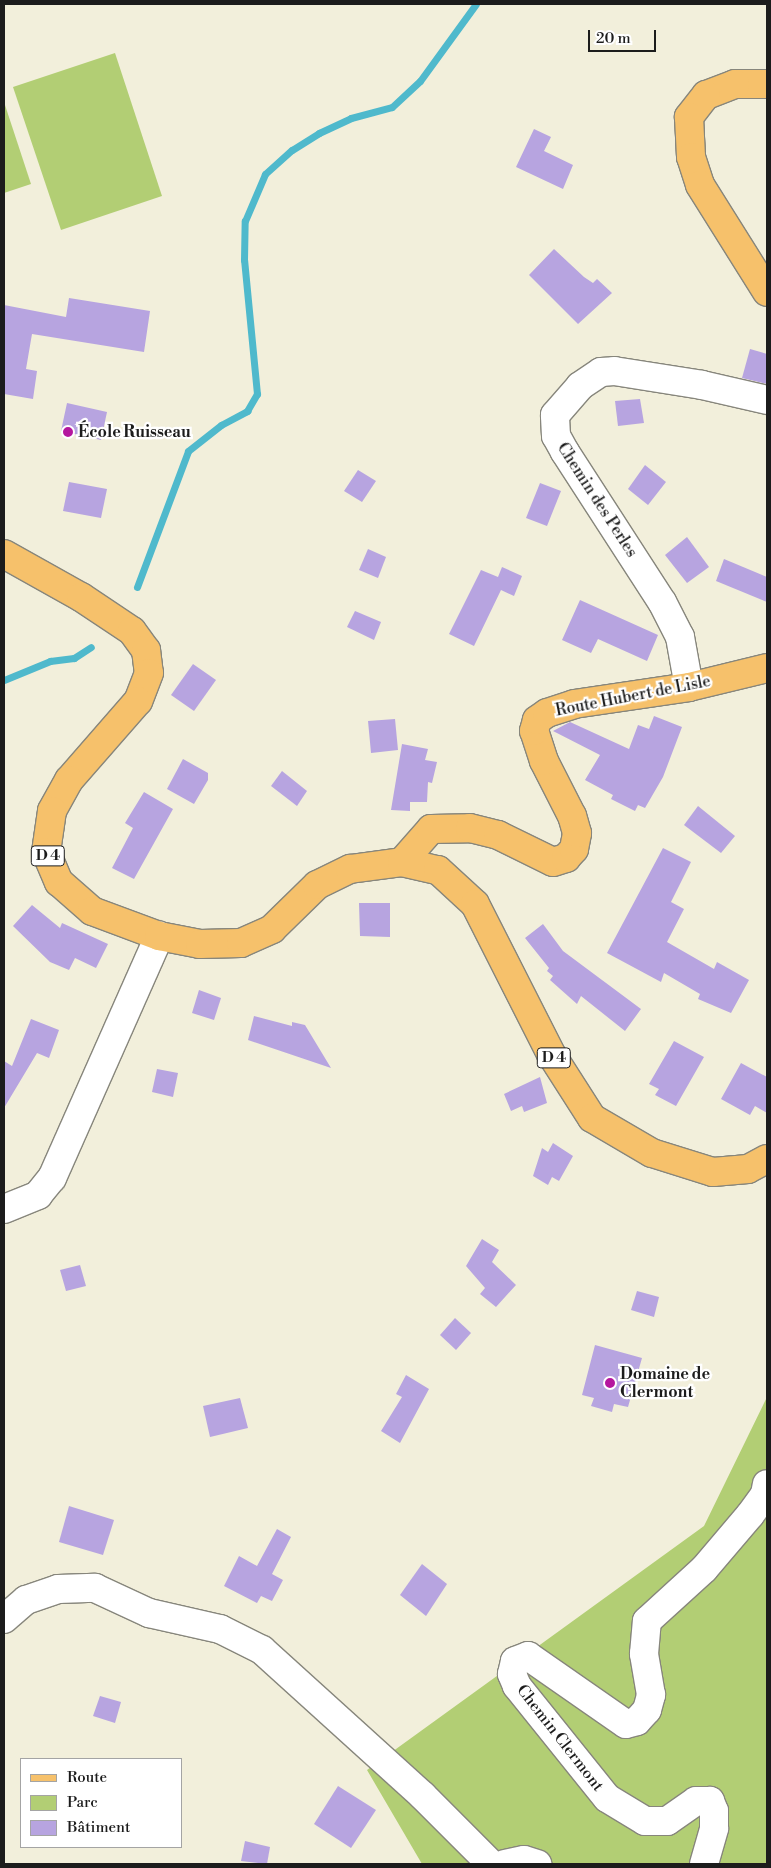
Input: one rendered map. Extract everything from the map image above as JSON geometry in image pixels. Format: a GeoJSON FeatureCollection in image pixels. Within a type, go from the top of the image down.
{"type":"FeatureCollection","features":[{"type":"Feature","properties":{"kind":"main road"},"geometry":{"type":"LineString","coordinates":[[767,84],[735,84],[706,95],[689,117],[691,157],[700,185],[767,292]]}},
{"type":"Feature","properties":{"kind":"main road","name":"D 4"},"geometry":{"type":"LineString","coordinates":[[4,554],[34,569],[132,631],[146,650],[148,673],[138,701],[69,780],[52,811],[46,852],[59,882],[92,911],[159,936],[200,944],[241,944],[272,929],[317,885],[350,869],[402,862],[438,870],[475,904],[551,1054],[592,1118],[652,1153],[713,1172],[748,1169],[767,1158]]}},
{"type":"Feature","properties":{"kind":"main road","name":"Route Hubert de Lisle"},"geometry":{"type":"LineString","coordinates":[[402,862],[431,829],[470,828],[498,835],[553,862],[566,858],[574,849],[577,833],[572,816],[544,761],[534,731],[537,720],[547,712],[574,704],[689,687],[767,668]]}},
{"type":"Feature","properties":{"kind":"street","name":"Chemin des Perles"},"geometry":{"type":"LineString","coordinates":[[689,687],[680,637],[662,602],[565,452],[556,436],[555,415],[580,386],[601,372],[614,371],[702,385],[767,400]]}},
{"type":"Feature","properties":{"kind":"street"},"geometry":{"type":"LineString","coordinates":[[4,1209],[38,1195],[52,1178],[159,936]]}},
{"type":"Feature","properties":{"kind":"street","name":"Chemin Clermont"},"geometry":{"type":"LineString","coordinates":[[704,1864],[714,1828],[714,1811],[710,1802],[696,1801],[667,1821],[645,1821],[607,1798],[516,1686],[512,1674],[515,1661],[528,1656],[626,1724],[637,1721],[647,1710],[652,1695],[644,1654],[648,1622],[704,1568],[750,1515],[765,1494],[767,1484]]}},
{"type":"Feature","properties":{"kind":"street"},"geometry":{"type":"LineString","coordinates":[[4,1619],[26,1600],[58,1589],[95,1588],[149,1613],[220,1629],[262,1650],[422,1795],[492,1864]]}},
{"type":"Feature","properties":{"kind":"street"},"geometry":{"type":"LineString","coordinates":[[505,1864],[524,1860],[537,1864]]}},
{"type":"Feature","properties":{"kind":"green space"},"geometry":{"type":"Polygon","coordinates":[[[115,53],[162,196],[61,230],[13,87],[115,53]]]}},
{"type":"Feature","properties":{"kind":"green space"},"geometry":{"type":"Polygon","coordinates":[[[4,102],[31,184],[4,193],[4,102]]]}},
{"type":"Feature","properties":{"kind":"green space"},"geometry":{"type":"Polygon","coordinates":[[[767,1397],[767,1864],[422,1864],[367,1770],[704,1526],[767,1397]]]}},
{"type":"Feature","properties":{"kind":"building"},"geometry":{"type":"Polygon","coordinates":[[[534,129],[551,137],[544,151],[573,165],[563,189],[516,167],[534,129]]]}},
{"type":"Feature","properties":{"kind":"building"},"geometry":{"type":"Polygon","coordinates":[[[554,249],[584,277],[593,283],[597,279],[612,293],[578,324],[529,275],[554,249]]]}},
{"type":"Feature","properties":{"kind":"building"},"geometry":{"type":"Polygon","coordinates":[[[69,298],[150,311],[144,352],[32,334],[26,369],[37,371],[33,399],[4,394],[4,305],[66,317],[69,298]]]}},
{"type":"Feature","properties":{"kind":"building"},"geometry":{"type":"Polygon","coordinates":[[[750,349],[767,354],[767,384],[742,378],[750,349]]]}},
{"type":"Feature","properties":{"kind":"building"},"geometry":{"type":"Polygon","coordinates":[[[640,399],[644,423],[618,426],[615,401],[640,399]]]}},
{"type":"Feature","properties":{"kind":"building"},"geometry":{"type":"Polygon","coordinates":[[[67,403],[107,412],[101,440],[61,431],[67,403]]]}},
{"type":"Feature","properties":{"kind":"building"},"geometry":{"type":"Polygon","coordinates":[[[645,465],[666,482],[648,505],[628,489],[645,465]]]}},
{"type":"Feature","properties":{"kind":"building"},"geometry":{"type":"Polygon","coordinates":[[[358,470],[376,481],[362,502],[344,491],[358,470]]]}},
{"type":"Feature","properties":{"kind":"building"},"geometry":{"type":"Polygon","coordinates":[[[69,482],[107,489],[101,518],[63,511],[69,482]]]}},
{"type":"Feature","properties":{"kind":"building"},"geometry":{"type":"Polygon","coordinates":[[[540,483],[561,491],[547,526],[526,518],[540,483]]]}},
{"type":"Feature","properties":{"kind":"building"},"geometry":{"type":"Polygon","coordinates":[[[687,537],[709,567],[687,583],[665,555],[687,537]]]}},
{"type":"Feature","properties":{"kind":"building"},"geometry":{"type":"Polygon","coordinates":[[[368,549],[386,557],[378,578],[359,570],[368,549]]]}},
{"type":"Feature","properties":{"kind":"building"},"geometry":{"type":"Polygon","coordinates":[[[724,559],[767,577],[767,602],[716,581],[724,559]]]}},
{"type":"Feature","properties":{"kind":"building"},"geometry":{"type":"Polygon","coordinates":[[[502,567],[522,576],[514,596],[501,590],[474,646],[449,634],[481,570],[498,577],[502,567]]]}},
{"type":"Feature","properties":{"kind":"building"},"geometry":{"type":"Polygon","coordinates":[[[580,600],[658,635],[647,661],[598,639],[591,653],[562,640],[580,600]]]}},
{"type":"Feature","properties":{"kind":"building"},"geometry":{"type":"Polygon","coordinates":[[[355,611],[381,622],[374,640],[347,627],[355,611]]]}},
{"type":"Feature","properties":{"kind":"building"},"geometry":{"type":"Polygon","coordinates":[[[193,664],[216,680],[194,711],[171,695],[193,664]]]}},
{"type":"Feature","properties":{"kind":"building"},"geometry":{"type":"Polygon","coordinates":[[[654,716],[682,727],[663,777],[645,808],[638,805],[635,811],[611,799],[613,795],[585,780],[600,755],[553,731],[570,722],[629,749],[638,725],[649,729],[654,716]]]}},
{"type":"Feature","properties":{"kind":"building"},"geometry":{"type":"Polygon","coordinates":[[[395,719],[398,750],[371,753],[368,721],[395,719]]]}},
{"type":"Feature","properties":{"kind":"building"},"geometry":{"type":"Polygon","coordinates":[[[402,744],[428,749],[425,760],[437,762],[432,783],[428,782],[427,802],[410,802],[410,811],[391,810],[402,744]]]}},
{"type":"Feature","properties":{"kind":"building"},"geometry":{"type":"Polygon","coordinates":[[[183,759],[208,773],[208,780],[194,804],[167,789],[183,759]]]}},
{"type":"Feature","properties":{"kind":"building"},"geometry":{"type":"Polygon","coordinates":[[[282,771],[307,791],[297,806],[271,786],[282,771]]]}},
{"type":"Feature","properties":{"kind":"building"},"geometry":{"type":"Polygon","coordinates":[[[144,792],[173,809],[134,879],[112,868],[133,828],[125,823],[144,792]]]}},
{"type":"Feature","properties":{"kind":"building"},"geometry":{"type":"Polygon","coordinates":[[[698,806],[735,836],[721,853],[684,825],[698,806]]]}},
{"type":"Feature","properties":{"kind":"building"},"geometry":{"type":"Polygon","coordinates":[[[663,848],[691,862],[671,902],[684,909],[667,942],[714,969],[717,962],[749,980],[731,1013],[698,999],[700,994],[664,973],[661,982],[607,953],[663,848]]]}},
{"type":"Feature","properties":{"kind":"building"},"geometry":{"type":"Polygon","coordinates":[[[359,903],[390,903],[390,937],[360,936],[359,903]]]}},
{"type":"Feature","properties":{"kind":"building"},"geometry":{"type":"Polygon","coordinates":[[[32,905],[60,928],[62,923],[108,944],[96,968],[75,958],[69,970],[50,962],[13,926],[32,905]]]}},
{"type":"Feature","properties":{"kind":"building"},"geometry":{"type":"Polygon","coordinates":[[[543,924],[563,951],[641,1009],[625,1031],[581,996],[577,1004],[550,980],[553,976],[547,971],[549,968],[525,938],[543,924]]]}},
{"type":"Feature","properties":{"kind":"building"},"geometry":{"type":"Polygon","coordinates":[[[199,990],[221,998],[214,1020],[192,1013],[199,990]]]}},
{"type":"Feature","properties":{"kind":"building"},"geometry":{"type":"Polygon","coordinates":[[[254,1016],[292,1026],[292,1022],[305,1025],[331,1068],[248,1040],[254,1016]]]}},
{"type":"Feature","properties":{"kind":"building"},"geometry":{"type":"Polygon","coordinates":[[[31,1019],[59,1030],[49,1058],[37,1053],[4,1108],[4,1061],[12,1066],[31,1019]]]}},
{"type":"Feature","properties":{"kind":"building"},"geometry":{"type":"Polygon","coordinates":[[[674,1041],[704,1057],[676,1106],[655,1095],[659,1089],[649,1084],[674,1041]]]}},
{"type":"Feature","properties":{"kind":"building"},"geometry":{"type":"Polygon","coordinates":[[[741,1063],[767,1077],[767,1113],[755,1106],[750,1115],[721,1099],[741,1063]]]}},
{"type":"Feature","properties":{"kind":"building"},"geometry":{"type":"Polygon","coordinates":[[[157,1069],[178,1073],[173,1097],[152,1092],[157,1069]]]}},
{"type":"Feature","properties":{"kind":"building"},"geometry":{"type":"Polygon","coordinates":[[[540,1077],[547,1103],[524,1112],[522,1106],[511,1111],[504,1094],[540,1077]]]}},
{"type":"Feature","properties":{"kind":"building"},"geometry":{"type":"Polygon","coordinates":[[[553,1143],[573,1156],[559,1181],[552,1177],[548,1185],[533,1176],[542,1148],[548,1152],[553,1143]]]}},
{"type":"Feature","properties":{"kind":"building"},"geometry":{"type":"Polygon","coordinates":[[[482,1239],[499,1250],[492,1262],[516,1285],[496,1307],[480,1294],[485,1288],[466,1266],[482,1239]]]}},
{"type":"Feature","properties":{"kind":"building"},"geometry":{"type":"Polygon","coordinates":[[[80,1265],[86,1286],[66,1291],[60,1270],[80,1265]]]}},
{"type":"Feature","properties":{"kind":"building"},"geometry":{"type":"Polygon","coordinates":[[[637,1291],[659,1297],[654,1317],[631,1310],[637,1291]]]}},
{"type":"Feature","properties":{"kind":"building"},"geometry":{"type":"Polygon","coordinates":[[[455,1318],[471,1333],[456,1350],[440,1335],[455,1318]]]}},
{"type":"Feature","properties":{"kind":"building","name":"Domaine de Clermont"},"geometry":{"type":"Polygon","coordinates":[[[595,1345],[642,1358],[628,1407],[614,1404],[612,1412],[591,1406],[594,1398],[582,1395],[595,1345]]]}},
{"type":"Feature","properties":{"kind":"building"},"geometry":{"type":"Polygon","coordinates":[[[406,1375],[429,1389],[400,1443],[381,1431],[402,1397],[396,1394],[406,1375]]]}},
{"type":"Feature","properties":{"kind":"building"},"geometry":{"type":"Polygon","coordinates":[[[240,1398],[248,1428],[210,1437],[203,1406],[240,1398]]]}},
{"type":"Feature","properties":{"kind":"building"},"geometry":{"type":"Polygon","coordinates":[[[69,1506],[114,1520],[103,1555],[59,1542],[69,1506]]]}},
{"type":"Feature","properties":{"kind":"building"},"geometry":{"type":"Polygon","coordinates":[[[277,1529],[291,1537],[272,1574],[283,1580],[272,1601],[261,1596],[257,1603],[224,1586],[239,1556],[257,1566],[277,1529]]]}},
{"type":"Feature","properties":{"kind":"building"},"geometry":{"type":"Polygon","coordinates":[[[422,1564],[447,1584],[426,1616],[400,1595],[422,1564]]]}},
{"type":"Feature","properties":{"kind":"building"},"geometry":{"type":"Polygon","coordinates":[[[100,1696],[121,1702],[115,1723],[93,1716],[100,1696]]]}},
{"type":"Feature","properties":{"kind":"building"},"geometry":{"type":"Polygon","coordinates":[[[338,1786],[376,1810],[351,1848],[314,1824],[338,1786]]]}},
{"type":"Feature","properties":{"kind":"building"},"geometry":{"type":"Polygon","coordinates":[[[245,1841],[270,1847],[267,1864],[241,1861],[245,1841]]]}},
{"type":"Feature","properties":{"kind":"waterway"},"geometry":{"type":"LineString","coordinates":[[137,587],[188,451],[221,425],[247,411],[257,394],[244,260],[245,221],[265,174],[292,150],[319,133],[351,118],[392,107],[420,81],[476,4]]}},
{"type":"Feature","properties":{"kind":"waterway"},"geometry":{"type":"LineString","coordinates":[[4,680],[50,661],[74,658],[91,647]]}},
{"type":"Feature","properties":{"kind":"place","name":"École Ruisseau"},"geometry":{"type":"Point","coordinates":[68,432]}},
{"type":"Feature","properties":{"kind":"place","name":"Domaine de Clermont"},"geometry":{"type":"Point","coordinates":[610,1383]}}]}
